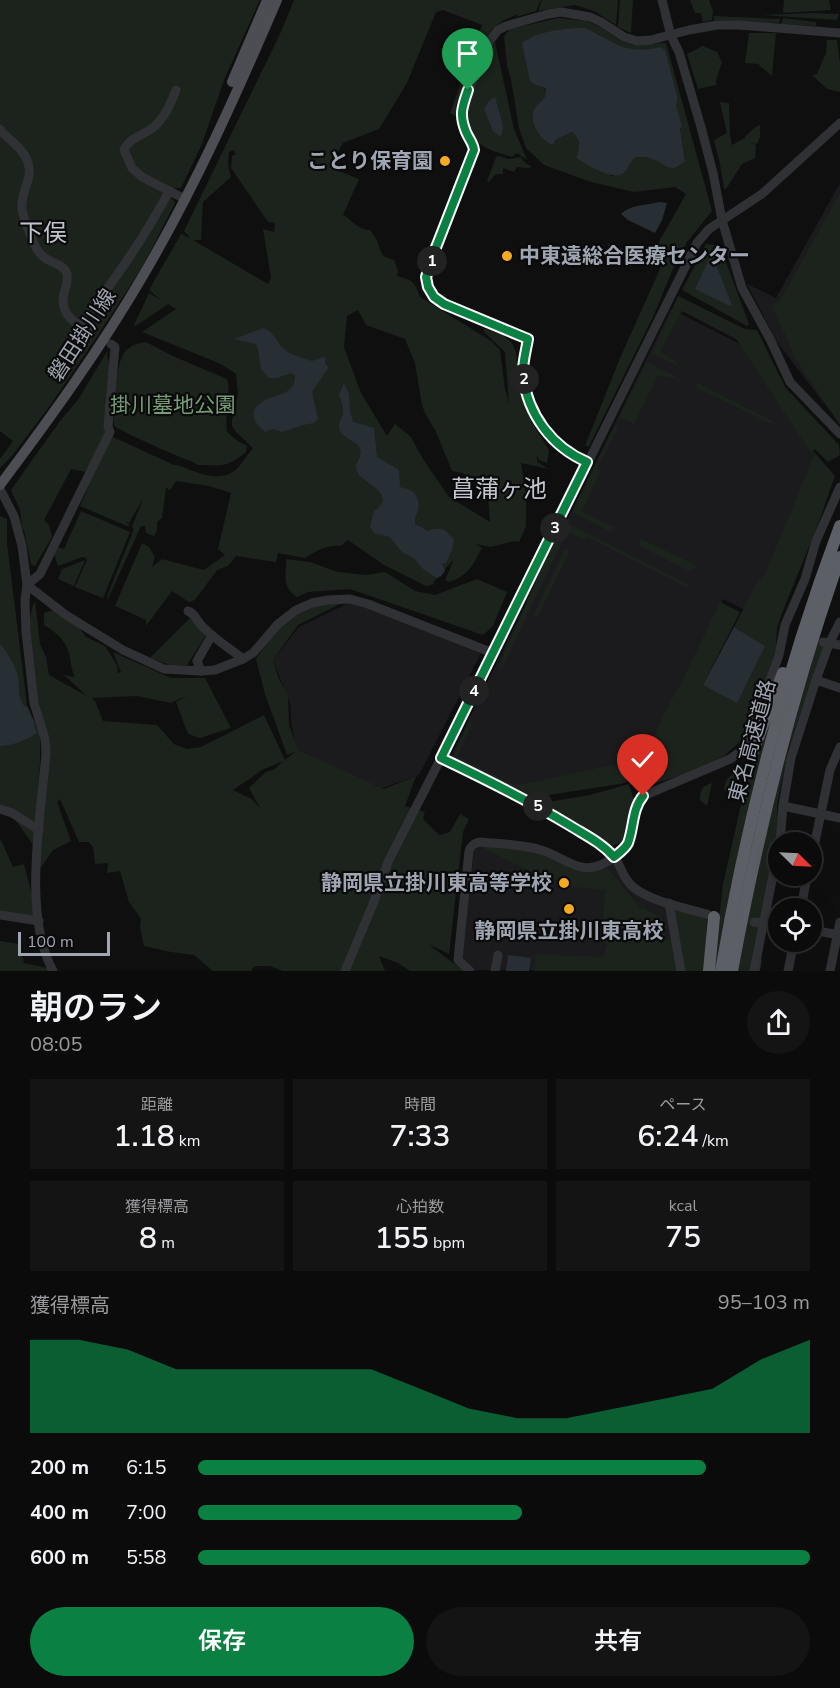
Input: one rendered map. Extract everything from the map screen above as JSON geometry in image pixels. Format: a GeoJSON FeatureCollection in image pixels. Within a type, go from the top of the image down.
{"type":"FeatureCollection","features":[{"type":"Feature","properties":{"kind":"highway","name":"東名高速道路"},"geometry":{"type":"LineString","coordinates":[[721,971],[734,901],[763,774],[794,661],[840,526]]}},
{"type":"Feature","properties":{"kind":"highway","name":"東名高速道路"},"geometry":{"type":"LineString","coordinates":[[732,971],[768,797],[791,712],[822,640],[840,557]]}},
{"type":"Feature","properties":{"kind":"highway"},"geometry":{"type":"LineString","coordinates":[[751,756],[825,566]]}},
{"type":"Feature","properties":{"kind":"highway"},"geometry":{"type":"LineString","coordinates":[[822,640],[840,575]]}},
{"type":"Feature","properties":{"kind":"highway"},"geometry":{"type":"LineString","coordinates":[[709,971],[711,916]]}},
{"type":"Feature","properties":{"kind":"main road","name":"磐田掛川線"},"geometry":{"type":"LineString","coordinates":[[185,199],[267,0]]}},
{"type":"Feature","properties":{"kind":"main road","name":"磐田掛川線"},"geometry":{"type":"LineString","coordinates":[[0,487],[57,409],[144,275],[185,199],[279,0]]}},
{"type":"Feature","properties":{"kind":"street"},"geometry":{"type":"LineString","coordinates":[[662,0],[671,36],[679,52],[701,127],[722,219],[742,288],[790,382],[840,434]]}},
{"type":"Feature","properties":{"kind":"street"},"geometry":{"type":"LineString","coordinates":[[587,462],[561,447],[536,418],[523,376],[528,339],[444,304],[434,297],[428,287],[426,277],[435,250],[474,150],[461,116],[462,108],[491,39],[498,30],[506,26],[561,12],[590,17],[624,37],[637,41],[717,25],[840,33]]}},
{"type":"Feature","properties":{"kind":"street"},"geometry":{"type":"LineString","coordinates":[[176,90],[162,119],[145,134],[132,139],[124,150],[132,168],[142,177],[185,199]]}},
{"type":"Feature","properties":{"kind":"street"},"geometry":{"type":"LineString","coordinates":[[345,971],[388,862],[697,243],[722,219],[762,194],[840,123]]}},
{"type":"Feature","properties":{"kind":"street"},"geometry":{"type":"LineString","coordinates":[[0,129],[25,155],[30,167],[22,210],[38,251],[67,273],[67,283],[62,300],[65,311],[71,319],[89,331]]}},
{"type":"Feature","properties":{"kind":"street"},"geometry":{"type":"LineString","coordinates":[[80,326],[149,227],[169,191]]}},
{"type":"Feature","properties":{"kind":"street"},"geometry":{"type":"LineString","coordinates":[[27,585],[40,574],[110,432],[108,427],[115,347],[111,344]]}},
{"type":"Feature","properties":{"kind":"street"},"geometry":{"type":"LineString","coordinates":[[0,487],[14,516],[20,537],[27,585],[26,632],[34,703],[45,739],[36,888],[46,958],[53,971]]}},
{"type":"Feature","properties":{"kind":"street"},"geometry":{"type":"LineString","coordinates":[[470,971],[458,960],[471,846],[480,842],[527,847],[553,855],[582,868],[600,867],[623,849],[627,843],[638,801],[643,796],[730,759],[747,744],[806,579],[816,541],[840,487]]}},
{"type":"Feature","properties":{"kind":"street"},"geometry":{"type":"LineString","coordinates":[[27,585],[66,615],[123,650],[164,669],[215,670],[243,659],[253,653],[278,624],[296,610],[312,603],[328,600],[350,599],[368,604],[493,653]]}},
{"type":"Feature","properties":{"kind":"street"},"geometry":{"type":"LineString","coordinates":[[188,611],[193,613],[212,635],[243,659]]}},
{"type":"Feature","properties":{"kind":"street"},"geometry":{"type":"LineString","coordinates":[[781,832],[790,758],[816,680],[822,640],[840,622]]}},
{"type":"Feature","properties":{"kind":"street"},"geometry":{"type":"LineString","coordinates":[[201,671],[197,661],[212,635]]}},
{"type":"Feature","properties":{"kind":"street"},"geometry":{"type":"LineString","coordinates":[[822,640],[840,645]]}},
{"type":"Feature","properties":{"kind":"street"},"geometry":{"type":"LineString","coordinates":[[816,680],[840,688]]}},
{"type":"Feature","properties":{"kind":"street"},"geometry":{"type":"LineString","coordinates":[[817,832],[830,770],[840,747]]}},
{"type":"Feature","properties":{"kind":"street"},"geometry":{"type":"LineString","coordinates":[[441,758],[536,805],[595,841],[614,857],[622,874],[638,892],[711,916]]}},
{"type":"Feature","properties":{"kind":"street"},"geometry":{"type":"LineString","coordinates":[[783,806],[840,818]]}},
{"type":"Feature","properties":{"kind":"street"},"geometry":{"type":"LineString","coordinates":[[0,809],[12,813],[39,830]]}},
{"type":"Feature","properties":{"kind":"street"},"geometry":{"type":"LineString","coordinates":[[754,971],[759,923],[769,886]]}},
{"type":"Feature","properties":{"kind":"street"},"geometry":{"type":"LineString","coordinates":[[669,903],[681,971]]}},
{"type":"Feature","properties":{"kind":"street"},"geometry":{"type":"LineString","coordinates":[[0,915],[39,921]]}},
{"type":"Feature","properties":{"kind":"street"},"geometry":{"type":"LineString","coordinates":[[830,971],[840,922]]}},
{"type":"Feature","properties":{"kind":"street"},"geometry":{"type":"LineString","coordinates":[[759,923],[768,924]]}},
{"type":"Feature","properties":{"kind":"street"},"geometry":{"type":"LineString","coordinates":[[822,932],[839,935]]}},
{"type":"Feature","properties":{"kind":"street"},"geometry":{"type":"LineString","coordinates":[[788,971],[792,952]]}},
{"type":"Feature","properties":{"kind":"street"},"geometry":{"type":"LineString","coordinates":[[495,971],[498,955]]}},
{"type":"Feature","properties":{"kind":"shaded area"},"geometry":{"type":"Polygon","coordinates":[[[585,28],[620,46],[638,50],[660,47],[665,50],[678,99],[676,105],[682,126],[680,129],[685,162],[674,168],[646,157],[636,157],[625,172],[620,175],[608,174],[576,158],[579,144],[572,132],[555,140],[553,145],[538,132],[533,113],[546,92],[545,88],[530,81],[522,43],[543,33],[585,28]]]}},
{"type":"Feature","properties":{"kind":"shaded area"},"geometry":{"type":"Polygon","coordinates":[[[495,97],[503,126],[501,137],[493,131],[484,109],[495,97]]]}},
{"type":"Feature","properties":{"kind":"shaded area"},"geometry":{"type":"Polygon","coordinates":[[[840,183],[840,424],[777,342],[747,284],[776,298],[840,183]]]}},
{"type":"Feature","properties":{"kind":"shaded area"},"geometry":{"type":"Polygon","coordinates":[[[659,202],[667,203],[655,233],[628,220],[621,214],[634,207],[659,202]]]}},
{"type":"Feature","properties":{"kind":"shaded area"},"geometry":{"type":"Polygon","coordinates":[[[712,253],[732,305],[730,306],[695,289],[712,253]]]}},
{"type":"Feature","properties":{"kind":"shaded area"},"geometry":{"type":"Polygon","coordinates":[[[671,309],[740,344],[818,458],[762,619],[723,599],[639,770],[517,788],[451,756],[671,309]]]}},
{"type":"Feature","properties":{"kind":"shaded area"},"geometry":{"type":"Polygon","coordinates":[[[263,328],[270,332],[290,353],[312,361],[325,358],[325,363],[329,368],[312,392],[318,419],[314,423],[282,432],[272,429],[265,432],[255,421],[253,414],[257,406],[267,399],[288,391],[292,387],[295,375],[291,373],[269,378],[261,369],[256,344],[234,339],[263,328]]]}},
{"type":"Feature","properties":{"kind":"shaded area"},"geometry":{"type":"Polygon","coordinates":[[[344,383],[349,394],[353,422],[374,428],[377,457],[399,470],[400,487],[410,490],[418,499],[419,507],[415,524],[428,531],[442,529],[454,539],[446,563],[442,564],[445,571],[437,578],[423,569],[415,559],[402,552],[390,537],[374,533],[370,527],[374,511],[383,500],[379,491],[359,475],[355,466],[360,457],[359,446],[346,437],[339,428],[343,411],[339,395],[344,383]]]}},
{"type":"Feature","properties":{"kind":"shaded area"},"geometry":{"type":"Polygon","coordinates":[[[349,603],[362,605],[481,653],[419,775],[382,788],[297,753],[291,722],[291,706],[273,660],[299,627],[349,603]]]}},
{"type":"Feature","properties":{"kind":"shaded area"},"geometry":{"type":"Polygon","coordinates":[[[734,627],[765,646],[737,703],[703,685],[734,627]]]}},
{"type":"Feature","properties":{"kind":"shaded area"},"geometry":{"type":"Polygon","coordinates":[[[0,644],[15,669],[20,699],[27,707],[37,733],[19,742],[0,746],[0,644]]]}},
{"type":"Feature","properties":{"kind":"shaded area","name":"静岡県立掛川東高校"},"geometry":{"type":"Polygon","coordinates":[[[480,842],[595,868],[615,859],[637,893],[669,903],[681,971],[469,970],[462,956],[474,850],[480,842]]]}},
{"type":"Feature","properties":{"kind":"shaded area"},"geometry":{"type":"Polygon","coordinates":[[[508,955],[531,958],[529,971],[506,971],[508,955]]]}},
{"type":"Feature","properties":{"kind":"green space"},"geometry":{"type":"Polygon","coordinates":[[[0,0],[260,0],[224,80],[202,144],[181,188],[173,188],[171,197],[175,203],[143,266],[49,407],[12,456],[0,468],[0,459],[13,441],[0,431],[0,0]]]}},
{"type":"Feature","properties":{"kind":"green space"},"geometry":{"type":"Polygon","coordinates":[[[294,0],[541,0],[536,11],[516,17],[518,14],[492,29],[456,105],[457,117],[450,113],[482,25],[443,10],[436,12],[407,83],[379,129],[343,143],[329,167],[359,179],[343,215],[358,227],[370,230],[383,255],[394,260],[398,271],[397,276],[413,282],[420,297],[491,341],[500,350],[509,403],[505,352],[483,331],[485,329],[503,335],[512,343],[516,352],[519,388],[531,421],[549,450],[547,463],[539,460],[537,455],[537,462],[549,469],[521,463],[526,494],[526,526],[519,542],[514,541],[491,547],[475,544],[482,548],[479,554],[469,569],[456,580],[449,582],[445,580],[454,559],[433,583],[435,584],[426,586],[384,565],[348,540],[341,546],[327,547],[305,558],[278,553],[276,562],[236,556],[228,566],[217,570],[195,600],[189,602],[172,591],[146,626],[146,620],[115,606],[142,543],[149,547],[155,557],[152,567],[162,559],[204,570],[225,555],[218,549],[231,493],[209,486],[176,481],[170,490],[166,488],[162,518],[157,522],[154,536],[146,533],[145,526],[141,526],[107,601],[143,499],[129,523],[125,522],[131,525],[127,526],[80,506],[109,439],[113,437],[174,465],[213,476],[227,475],[234,471],[253,448],[232,426],[238,394],[236,374],[221,364],[142,332],[176,309],[168,304],[133,327],[149,293],[161,300],[149,290],[181,234],[190,238],[184,231],[280,34],[294,0]],[[233,150],[229,152],[228,165],[231,177],[203,202],[201,240],[193,240],[268,284],[271,278],[263,229],[274,232],[275,223],[268,222],[231,168],[232,156],[236,154],[233,150]],[[358,310],[347,316],[344,347],[361,393],[387,436],[395,424],[411,437],[449,497],[490,522],[488,496],[463,473],[452,471],[436,432],[425,413],[415,363],[405,339],[366,325],[358,310]]]}},
{"type":"Feature","properties":{"kind":"green space"},"geometry":{"type":"Polygon","coordinates":[[[542,0],[618,0],[616,25],[594,11],[575,5],[538,11],[542,0]]]}},
{"type":"Feature","properties":{"kind":"green space"},"geometry":{"type":"Polygon","coordinates":[[[620,0],[633,0],[631,33],[618,27],[620,0]]]}},
{"type":"Feature","properties":{"kind":"green space"},"geometry":{"type":"Polygon","coordinates":[[[690,0],[709,0],[713,11],[712,20],[703,22],[701,13],[695,13],[690,0]]]}},
{"type":"Feature","properties":{"kind":"green space"},"geometry":{"type":"Polygon","coordinates":[[[784,0],[829,0],[831,10],[783,13],[784,0]]]}},
{"type":"Feature","properties":{"kind":"green space"},"geometry":{"type":"Polygon","coordinates":[[[839,14],[837,20],[762,15],[839,14]]]}},
{"type":"Feature","properties":{"kind":"green space"},"geometry":{"type":"Polygon","coordinates":[[[714,16],[780,19],[779,23],[714,20],[714,16]]]}},
{"type":"Feature","properties":{"kind":"green space"},"geometry":{"type":"Polygon","coordinates":[[[558,18],[586,21],[621,41],[634,45],[666,43],[712,211],[687,242],[653,317],[589,446],[585,446],[620,358],[668,251],[656,247],[686,194],[675,187],[634,192],[591,182],[544,165],[526,148],[519,128],[507,66],[504,36],[510,29],[558,18]],[[563,29],[527,39],[522,43],[541,86],[546,92],[535,109],[553,144],[555,140],[572,132],[577,136],[580,149],[576,158],[612,176],[625,172],[636,157],[652,158],[670,167],[685,162],[680,129],[682,126],[676,105],[678,99],[664,50],[660,47],[644,51],[629,49],[611,43],[598,34],[563,29]]]}},
{"type":"Feature","properties":{"kind":"green space"},"geometry":{"type":"Polygon","coordinates":[[[783,18],[816,22],[816,26],[781,24],[783,18]]]}},
{"type":"Feature","properties":{"kind":"green space"},"geometry":{"type":"Polygon","coordinates":[[[749,33],[776,33],[772,76],[758,64],[745,63],[749,33]]]}},
{"type":"Feature","properties":{"kind":"green space"},"geometry":{"type":"Polygon","coordinates":[[[827,40],[837,40],[840,92],[827,89],[812,75],[817,74],[826,53],[827,40]]]}},
{"type":"Feature","properties":{"kind":"green space"},"geometry":{"type":"Polygon","coordinates":[[[495,42],[514,129],[527,160],[517,153],[512,157],[485,147],[474,138],[468,122],[466,110],[495,42]]]}},
{"type":"Feature","properties":{"kind":"green space"},"geometry":{"type":"Polygon","coordinates":[[[703,46],[717,52],[722,62],[716,85],[698,89],[687,54],[703,46]]]}},
{"type":"Feature","properties":{"kind":"green space"},"geometry":{"type":"Polygon","coordinates":[[[720,102],[729,103],[732,145],[746,139],[744,138],[760,125],[760,137],[757,144],[750,143],[756,145],[755,158],[742,164],[726,189],[714,140],[727,133],[720,102]]]}},
{"type":"Feature","properties":{"kind":"green space"},"geometry":{"type":"Polygon","coordinates":[[[496,157],[509,159],[521,157],[532,167],[517,167],[514,172],[503,168],[503,174],[496,174],[489,182],[487,181],[496,157]]]}},
{"type":"Feature","properties":{"kind":"green space"},"geometry":{"type":"Polygon","coordinates":[[[840,193],[840,425],[797,361],[772,306],[780,301],[840,193]]]}},
{"type":"Feature","properties":{"kind":"green space"},"geometry":{"type":"Polygon","coordinates":[[[706,244],[720,246],[749,324],[747,326],[682,290],[706,244]]]}},
{"type":"Feature","properties":{"kind":"green space"},"geometry":{"type":"Polygon","coordinates":[[[678,296],[745,329],[757,330],[785,387],[839,445],[840,455],[828,462],[815,449],[811,453],[736,339],[682,311],[660,351],[684,368],[652,354],[678,296]]]}},
{"type":"Feature","properties":{"kind":"green space","name":"掛川墓地公園"},"geometry":{"type":"Polygon","coordinates":[[[146,342],[227,379],[229,392],[227,432],[247,446],[246,452],[228,464],[197,465],[114,426],[116,387],[122,357],[132,346],[146,342]]]}},
{"type":"Feature","properties":{"kind":"green space"},"geometry":{"type":"Polygon","coordinates":[[[108,350],[107,356],[111,369],[107,432],[86,472],[71,469],[44,520],[49,525],[52,537],[35,566],[31,564],[22,529],[20,510],[11,490],[60,421],[78,400],[108,350]]]}},
{"type":"Feature","properties":{"kind":"green space"},"geometry":{"type":"Polygon","coordinates":[[[647,362],[682,380],[658,375],[634,424],[619,417],[647,362]]]}},
{"type":"Feature","properties":{"kind":"green space"},"geometry":{"type":"Polygon","coordinates":[[[698,383],[772,421],[774,425],[695,387],[698,383]]]}},
{"type":"Feature","properties":{"kind":"green space"},"geometry":{"type":"Polygon","coordinates":[[[615,426],[618,427],[597,468],[601,470],[582,512],[614,527],[611,532],[572,512],[615,426]]]}},
{"type":"Feature","properties":{"kind":"green space"},"geometry":{"type":"Polygon","coordinates":[[[815,453],[835,476],[782,613],[777,628],[776,648],[744,738],[724,756],[691,772],[635,790],[634,779],[720,602],[740,612],[703,685],[764,646],[734,627],[754,588],[765,574],[815,453]]]}},
{"type":"Feature","properties":{"kind":"green space"},"geometry":{"type":"Polygon","coordinates":[[[81,511],[130,532],[103,598],[75,587],[86,558],[82,557],[58,566],[54,554],[58,547],[64,549],[81,511]]]}},
{"type":"Feature","properties":{"kind":"green space"},"geometry":{"type":"Polygon","coordinates":[[[0,516],[7,519],[7,543],[27,705],[40,734],[34,846],[11,814],[0,810],[0,516]]]}},
{"type":"Feature","properties":{"kind":"green space"},"geometry":{"type":"Polygon","coordinates":[[[569,524],[689,585],[688,588],[588,537],[584,539],[565,531],[569,524]]]}},
{"type":"Feature","properties":{"kind":"green space"},"geometry":{"type":"Polygon","coordinates":[[[554,539],[563,540],[502,668],[499,666],[554,539]]]}},
{"type":"Feature","properties":{"kind":"green space"},"geometry":{"type":"Polygon","coordinates":[[[641,539],[698,566],[688,571],[638,545],[641,539]]]}},
{"type":"Feature","properties":{"kind":"green space"},"geometry":{"type":"Polygon","coordinates":[[[565,549],[569,552],[537,618],[533,616],[565,549]]]}},
{"type":"Feature","properties":{"kind":"green space"},"geometry":{"type":"Polygon","coordinates":[[[286,559],[310,562],[338,572],[366,575],[385,572],[415,591],[435,595],[477,579],[507,592],[493,626],[483,635],[350,589],[308,592],[297,597],[287,585],[286,559]]]}},
{"type":"Feature","properties":{"kind":"green space"},"geometry":{"type":"Polygon","coordinates":[[[85,560],[74,586],[58,579],[62,569],[85,560]]]}},
{"type":"Feature","properties":{"kind":"green space"},"geometry":{"type":"Polygon","coordinates":[[[350,599],[298,625],[273,660],[278,677],[288,696],[289,725],[298,750],[384,789],[416,776],[405,806],[425,812],[423,819],[439,835],[450,832],[460,814],[469,819],[463,832],[449,954],[428,944],[464,971],[410,971],[398,963],[379,956],[385,971],[283,971],[270,966],[255,966],[251,971],[213,971],[194,955],[144,946],[140,927],[141,919],[129,902],[120,871],[107,873],[108,863],[95,864],[93,847],[89,842],[79,842],[60,799],[57,802],[71,841],[53,850],[39,870],[44,727],[37,694],[29,625],[35,601],[40,644],[46,657],[49,675],[87,696],[64,675],[75,677],[67,647],[44,625],[44,613],[51,611],[58,603],[70,614],[86,637],[105,646],[117,665],[118,673],[121,672],[113,652],[171,678],[205,678],[231,728],[200,738],[188,734],[176,702],[188,695],[171,703],[137,696],[92,698],[103,721],[157,725],[174,744],[187,749],[201,747],[264,715],[285,760],[295,752],[287,755],[265,694],[256,659],[281,622],[306,606],[350,599]],[[283,761],[262,770],[233,790],[252,799],[260,808],[249,788],[266,772],[275,769],[283,761]]]}},
{"type":"Feature","properties":{"kind":"green space"},"geometry":{"type":"Polygon","coordinates":[[[190,618],[206,635],[187,665],[170,665],[150,658],[190,618]]]}},
{"type":"Feature","properties":{"kind":"green space"},"geometry":{"type":"Polygon","coordinates":[[[817,643],[826,646],[788,751],[777,805],[778,832],[768,832],[768,886],[770,886],[752,971],[737,971],[746,918],[783,757],[817,643]]]}},
{"type":"Feature","properties":{"kind":"green space"},"geometry":{"type":"Polygon","coordinates":[[[775,710],[717,971],[713,971],[723,884],[740,809],[755,755],[775,710]]]}},
{"type":"Feature","properties":{"kind":"green space"},"geometry":{"type":"Polygon","coordinates":[[[470,720],[473,721],[457,756],[514,785],[611,765],[640,768],[625,783],[543,796],[538,802],[451,760],[470,720]]]}},
{"type":"Feature","properties":{"kind":"green space"},"geometry":{"type":"Polygon","coordinates":[[[743,771],[737,794],[732,796],[724,790],[727,779],[743,771]]]}},
{"type":"Feature","properties":{"kind":"green space"},"geometry":{"type":"Polygon","coordinates":[[[712,783],[707,806],[700,800],[700,794],[704,787],[712,783]]]}},
{"type":"Feature","properties":{"kind":"green space"},"geometry":{"type":"Polygon","coordinates":[[[629,784],[634,800],[624,841],[613,846],[542,803],[590,795],[629,784]]]}},
{"type":"Feature","properties":{"kind":"green space"},"geometry":{"type":"Polygon","coordinates":[[[1,840],[13,867],[24,864],[38,918],[0,913],[1,840]]]}},
{"type":"Feature","properties":{"kind":"green space"},"geometry":{"type":"Polygon","coordinates":[[[518,846],[609,870],[641,909],[642,907],[662,918],[666,940],[674,942],[681,971],[534,971],[536,954],[603,957],[607,944],[602,940],[605,890],[572,887],[525,869],[481,847],[518,846]]]}},
{"type":"Feature","properties":{"kind":"green space"},"geometry":{"type":"Polygon","coordinates":[[[674,908],[707,914],[705,971],[685,971],[674,908]]]}},
{"type":"Feature","properties":{"kind":"green space"},"geometry":{"type":"Polygon","coordinates":[[[0,941],[19,944],[24,963],[48,968],[50,971],[0,971],[0,941]]]}},
{"type":"Feature","properties":{"kind":"waterway"},"geometry":{"type":"LineString","coordinates":[[759,971],[761,960]]}},
{"type":"Feature","properties":{"kind":"place","name":"ことり保育園"},"geometry":{"type":"Point","coordinates":[445,161]}},
{"type":"Feature","properties":{"kind":"place","name":"中東遠総合医療センター"},"geometry":{"type":"Point","coordinates":[507,256]}},
{"type":"Feature","properties":{"kind":"place","name":"静岡県立掛川東高等学校"},"geometry":{"type":"Point","coordinates":[564,883]}},
{"type":"Feature","properties":{"kind":"place","name":"静岡県立掛川東高校"},"geometry":{"type":"Point","coordinates":[569,909]}},
{"type":"Feature","properties":{"kind":"district","name":"下俣"},"geometry":{"type":"Point","coordinates":[43,233]}},
{"type":"Feature","properties":{"kind":"district","name":"菖蒲ヶ池"},"geometry":{"type":"Point","coordinates":[499,489]}},
{"type":"Feature","properties":{"kind":"route"},"geometry":{"type":"LineString","coordinates":[[468,90],[461,116],[474,150],[435,250],[426,277],[428,287],[434,297],[444,304],[528,339],[523,376],[536,418],[561,447],[587,462],[441,758],[536,805],[595,841],[614,857],[627,843],[638,801],[643,796]]}}]}
